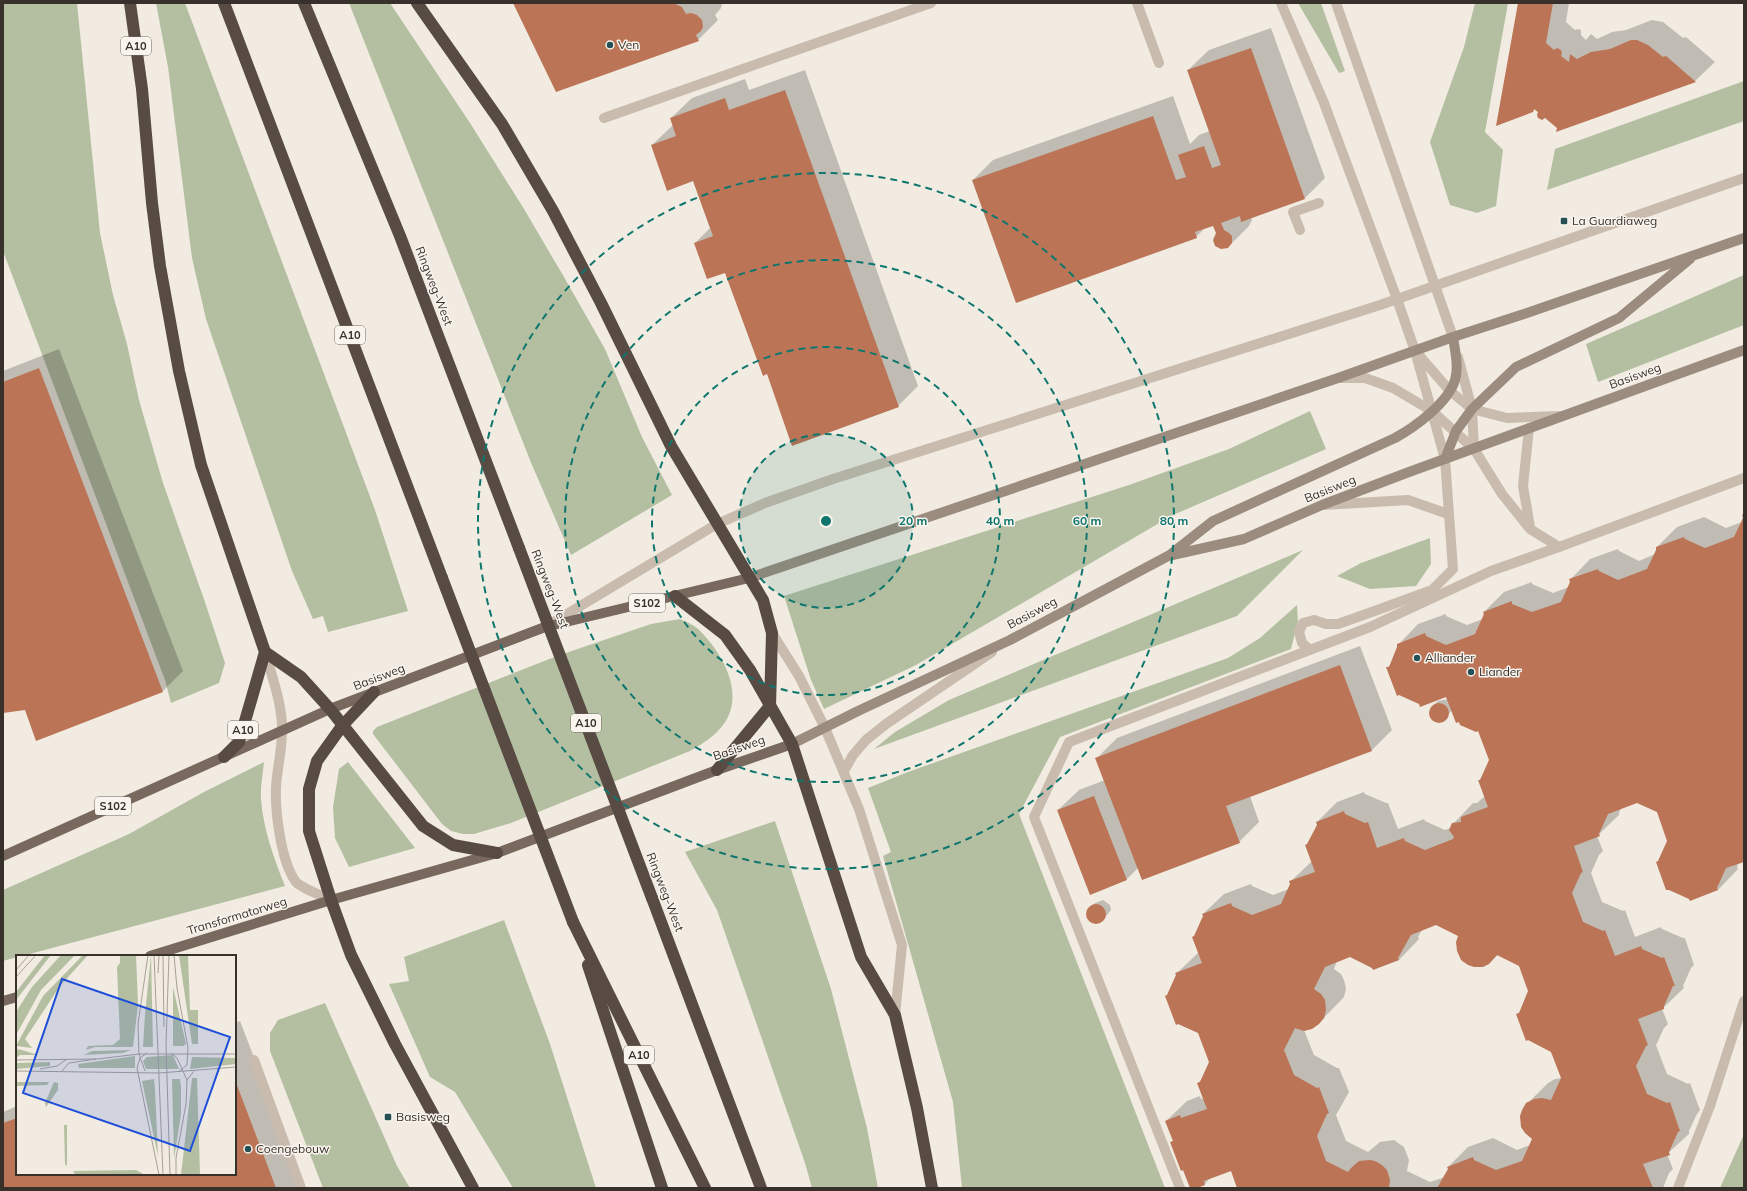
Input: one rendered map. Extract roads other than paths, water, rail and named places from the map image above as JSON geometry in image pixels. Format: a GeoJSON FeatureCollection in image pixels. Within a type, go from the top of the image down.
{"type":"FeatureCollection","features":[{"type":"Feature","properties":{"kind":"highway","name":"A10"},"geometry":{"type":"LineString","coordinates":[[130,3],[142,89],[152,203],[160,266],[179,371],[201,465],[265,652],[239,742],[224,757]]}},
{"type":"Feature","properties":{"kind":"highway","name":"A10"},"geometry":{"type":"LineString","coordinates":[[224,3],[573,922],[662,1188]]}},
{"type":"Feature","properties":{"kind":"highway","name":"Ringweg-West"},"geometry":{"type":"LineString","coordinates":[[304,3],[400,236],[761,1188]]}},
{"type":"Feature","properties":{"kind":"highway"},"geometry":{"type":"LineString","coordinates":[[417,3],[502,124],[553,211],[601,303],[671,446],[763,600],[772,633],[770,706],[716,770]]}},
{"type":"Feature","properties":{"kind":"highway"},"geometry":{"type":"LineString","coordinates":[[675,596],[725,635],[750,670],[792,744],[861,957],[895,1015],[917,1108],[932,1188]]}},
{"type":"Feature","properties":{"kind":"highway"},"geometry":{"type":"LineString","coordinates":[[265,652],[301,676],[330,709],[423,826],[453,844],[497,853]]}},
{"type":"Feature","properties":{"kind":"highway"},"geometry":{"type":"LineString","coordinates":[[374,692],[342,726],[317,761],[309,789],[309,831],[331,900],[351,955],[391,1037],[473,1188]]}},
{"type":"Feature","properties":{"kind":"highway","name":"A10"},"geometry":{"type":"LineString","coordinates":[[573,922],[705,1188]]}},
{"type":"Feature","properties":{"kind":"main road","name":"Basisweg"},"geometry":{"type":"LineString","coordinates":[[224,757],[330,709],[545,627],[749,578],[1744,238]]}},
{"type":"Feature","properties":{"kind":"main road"},"geometry":{"type":"LineString","coordinates":[[1445,459],[1456,431],[1472,409],[1516,366],[1619,318],[1694,255]]}},
{"type":"Feature","properties":{"kind":"main road"},"geometry":{"type":"LineString","coordinates":[[1168,556],[1214,521],[1395,438],[1415,427],[1432,411],[1455,380],[1457,361],[1453,337]]}},
{"type":"Feature","properties":{"kind":"main road","name":"Basisweg"},"geometry":{"type":"LineString","coordinates":[[331,900],[497,853],[716,770],[792,744],[1010,640],[1168,556],[1244,539],[1322,506],[1445,459],[1744,350]]}},
{"type":"Feature","properties":{"kind":"main road","name":"S102"},"geometry":{"type":"LineString","coordinates":[[3,856],[224,757]]}},
{"type":"Feature","properties":{"kind":"main road","name":"Transformatorweg"},"geometry":{"type":"LineString","coordinates":[[153,955],[331,900]]}},
{"type":"Feature","properties":{"kind":"main road"},"geometry":{"type":"LineString","coordinates":[[3,1001],[16,997]]}},
{"type":"Feature","properties":{"kind":"street"},"geometry":{"type":"LineString","coordinates":[[604,118],[932,3]]}},
{"type":"Feature","properties":{"kind":"street"},"geometry":{"type":"LineString","coordinates":[[1137,3],[1159,63]]}},
{"type":"Feature","properties":{"kind":"street"},"geometry":{"type":"LineString","coordinates":[[1281,3],[1324,103],[1398,299],[1415,351],[1445,459],[1453,569],[1432,590],[1338,624],[1326,624],[1314,620],[1303,623],[1299,632],[1302,643],[1309,649]]}},
{"type":"Feature","properties":{"kind":"street"},"geometry":{"type":"LineString","coordinates":[[1336,3],[1453,337],[1472,409],[1474,449]]}},
{"type":"Feature","properties":{"kind":"street","name":"Basisweg"},"geometry":{"type":"LineString","coordinates":[[545,627],[717,524],[766,503],[833,479],[1398,299],[1744,178]]}},
{"type":"Feature","properties":{"kind":"street"},"geometry":{"type":"LineString","coordinates":[[1300,230],[1293,212],[1319,203]]}},
{"type":"Feature","properties":{"kind":"street"},"geometry":{"type":"LineString","coordinates":[[1415,351],[1449,390],[1472,409],[1507,418],[1561,416]]}},
{"type":"Feature","properties":{"kind":"street"},"geometry":{"type":"LineString","coordinates":[[1338,378],[1365,378],[1393,388],[1432,411],[1456,431],[1474,449],[1502,494],[1530,529],[1559,547]]}},
{"type":"Feature","properties":{"kind":"street"},"geometry":{"type":"LineString","coordinates":[[1529,428],[1523,486],[1530,529]]}},
{"type":"Feature","properties":{"kind":"street"},"geometry":{"type":"LineString","coordinates":[[1180,1188],[1034,817],[1070,742],[1309,649],[1370,627],[1491,571],[1744,478]]}},
{"type":"Feature","properties":{"kind":"street"},"geometry":{"type":"LineString","coordinates":[[1322,506],[1408,500],[1448,514]]}},
{"type":"Feature","properties":{"kind":"street"},"geometry":{"type":"LineString","coordinates":[[772,633],[799,676],[825,728],[859,809],[902,945],[895,1015]]}},
{"type":"Feature","properties":{"kind":"street"},"geometry":{"type":"LineString","coordinates":[[844,771],[853,756],[866,740],[886,724],[1010,640]]}},
{"type":"Feature","properties":{"kind":"street","name":"A10"},"geometry":{"type":"LineString","coordinates":[[265,652],[275,687],[282,732]]}},
{"type":"Feature","properties":{"kind":"street"},"geometry":{"type":"LineString","coordinates":[[282,732],[276,788],[277,816],[281,842],[287,862],[296,883],[331,900]]}},
{"type":"Feature","properties":{"kind":"street"},"geometry":{"type":"LineString","coordinates":[[1678,1188],[1710,1106],[1744,1001]]}},
{"type":"Feature","properties":{"kind":"street"},"geometry":{"type":"LineString","coordinates":[[254,1060],[301,1188]]}},
{"type":"Feature","properties":{"kind":"place","name":"Ven"},"geometry":{"type":"Point","coordinates":[610,45]}},
{"type":"Feature","properties":{"kind":"place","name":"La Guardiaweg"},"geometry":{"type":"Point","coordinates":[1564,221]}},
{"type":"Feature","properties":{"kind":"place","name":"Alliander"},"geometry":{"type":"Point","coordinates":[1417,658]}},
{"type":"Feature","properties":{"kind":"place","name":"Liander"},"geometry":{"type":"Point","coordinates":[1471,672]}},
{"type":"Feature","properties":{"kind":"place","name":"Basisweg"},"geometry":{"type":"Point","coordinates":[388,1117]}},
{"type":"Feature","properties":{"kind":"place","name":"Coengebouw"},"geometry":{"type":"Point","coordinates":[248,1149]}}]}
